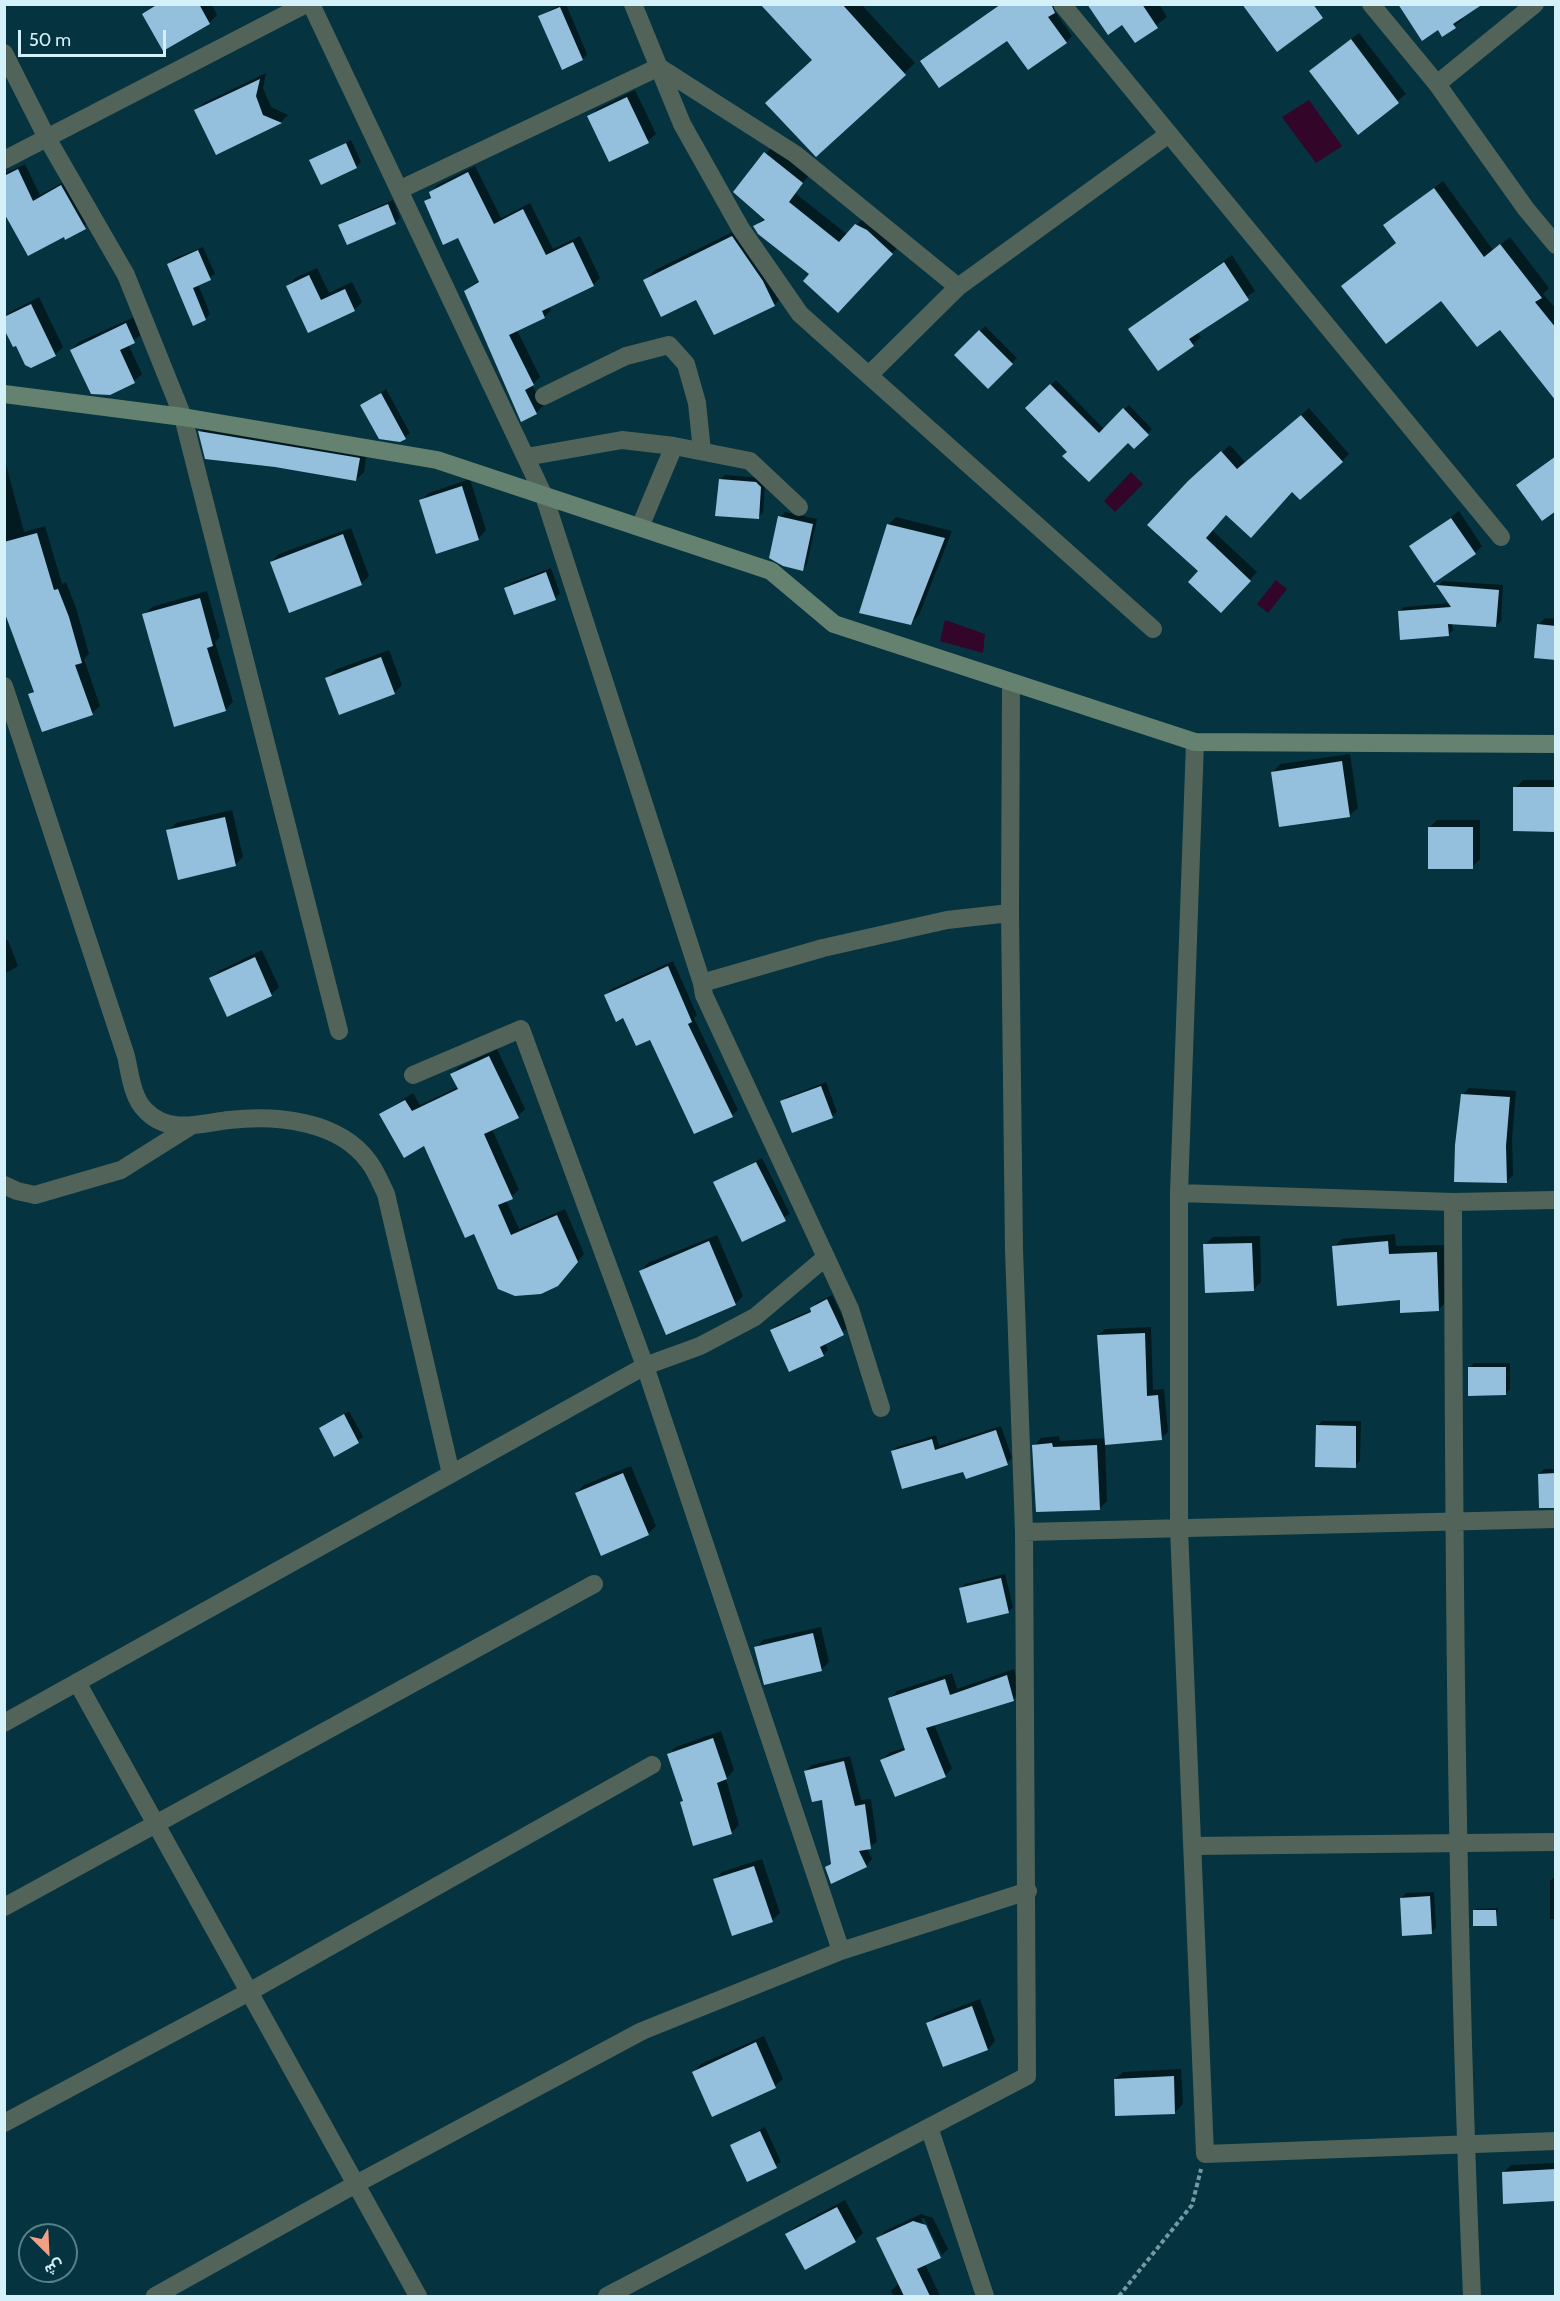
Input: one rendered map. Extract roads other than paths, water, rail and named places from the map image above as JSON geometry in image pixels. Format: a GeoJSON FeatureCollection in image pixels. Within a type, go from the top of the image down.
{"type":"FeatureCollection","features":[{"type":"Feature","properties":{"kind":"street"},"geometry":{"type":"LineString","coordinates":[[4,160],[308,4],[544,496],[704,995],[850,1309],[881,1408]]}},
{"type":"Feature","properties":{"kind":"street"},"geometry":{"type":"LineString","coordinates":[[633,4],[682,124],[748,239],[800,314],[1153,629]]}},
{"type":"Feature","properties":{"kind":"street"},"geometry":{"type":"LineString","coordinates":[[1062,4],[1501,537]]}},
{"type":"Feature","properties":{"kind":"street"},"geometry":{"type":"LineString","coordinates":[[1371,4],[1437,84],[1526,209],[1556,245]]}},
{"type":"Feature","properties":{"kind":"street"},"geometry":{"type":"LineString","coordinates":[[1437,84],[1535,4]]}},
{"type":"Feature","properties":{"kind":"street"},"geometry":{"type":"LineString","coordinates":[[4,53],[47,138],[126,275],[183,417],[339,1031]]}},
{"type":"Feature","properties":{"kind":"street"},"geometry":{"type":"LineString","coordinates":[[399,190],[658,67]]}},
{"type":"Feature","properties":{"kind":"street"},"geometry":{"type":"LineString","coordinates":[[658,67],[795,154],[958,288]]}},
{"type":"Feature","properties":{"kind":"street"},"geometry":{"type":"LineString","coordinates":[[869,375],[958,288],[1169,134]]}},
{"type":"Feature","properties":{"kind":"street"},"geometry":{"type":"LineString","coordinates":[[544,396],[626,356],[669,345],[686,364],[697,403],[702,451]]}},
{"type":"Feature","properties":{"kind":"street"},"geometry":{"type":"LineString","coordinates":[[4,394],[183,417],[437,460],[771,571],[834,624],[1011,684],[1195,742],[1556,744]]}},
{"type":"Feature","properties":{"kind":"street"},"geometry":{"type":"LineString","coordinates":[[526,457],[622,440],[702,451],[750,460],[799,507]]}},
{"type":"Feature","properties":{"kind":"street"},"geometry":{"type":"LineString","coordinates":[[640,527],[674,446]]}},
{"type":"Feature","properties":{"kind":"street"},"geometry":{"type":"LineString","coordinates":[[607,2296],[1027,2076],[1028,1891],[1024,1532],[1014,1250],[1010,913],[1011,684]]}},
{"type":"Feature","properties":{"kind":"street"},"geometry":{"type":"LineString","coordinates":[[4,686],[126,1056],[135,1093],[146,1112],[182,1127],[230,1120],[285,1120],[331,1132],[350,1144],[369,1161],[386,1194],[451,1474]]}},
{"type":"Feature","properties":{"kind":"street"},"geometry":{"type":"LineString","coordinates":[[1195,742],[1179,1193],[1179,1529],[1205,2154],[1556,2141]]}},
{"type":"Feature","properties":{"kind":"street"},"geometry":{"type":"LineString","coordinates":[[702,983],[823,948],[947,920],[1010,913]]}},
{"type":"Feature","properties":{"kind":"street"},"geometry":{"type":"LineString","coordinates":[[413,1075],[521,1029],[645,1366],[840,1952]]}},
{"type":"Feature","properties":{"kind":"street"},"geometry":{"type":"LineString","coordinates":[[4,1185],[35,1195],[121,1170],[191,1126]]}},
{"type":"Feature","properties":{"kind":"street"},"geometry":{"type":"LineString","coordinates":[[1179,1193],[1453,1202],[1556,1200]]}},
{"type":"Feature","properties":{"kind":"street"},"geometry":{"type":"LineString","coordinates":[[1453,1202],[1454,1522],[1466,2144],[1472,2296]]}},
{"type":"Feature","properties":{"kind":"street"},"geometry":{"type":"LineString","coordinates":[[4,1723],[645,1366],[700,1346],[755,1317],[826,1257]]}},
{"type":"Feature","properties":{"kind":"street"},"geometry":{"type":"LineString","coordinates":[[1024,1532],[1556,1519]]}},
{"type":"Feature","properties":{"kind":"street"},"geometry":{"type":"LineString","coordinates":[[4,1907],[155,1822],[594,1584]]}},
{"type":"Feature","properties":{"kind":"street"},"geometry":{"type":"LineString","coordinates":[[77,1682],[418,2296]]}},
{"type":"Feature","properties":{"kind":"street"},"geometry":{"type":"LineString","coordinates":[[4,2123],[249,1992],[652,1765]]}},
{"type":"Feature","properties":{"kind":"street"},"geometry":{"type":"LineString","coordinates":[[1192,1846],[1556,1842]]}},
{"type":"Feature","properties":{"kind":"street"},"geometry":{"type":"LineString","coordinates":[[155,2296],[356,2184],[642,2031],[840,1952],[1028,1891]]}},
{"type":"Feature","properties":{"kind":"street"},"geometry":{"type":"LineString","coordinates":[[929,2127],[985,2296]]}}]}
